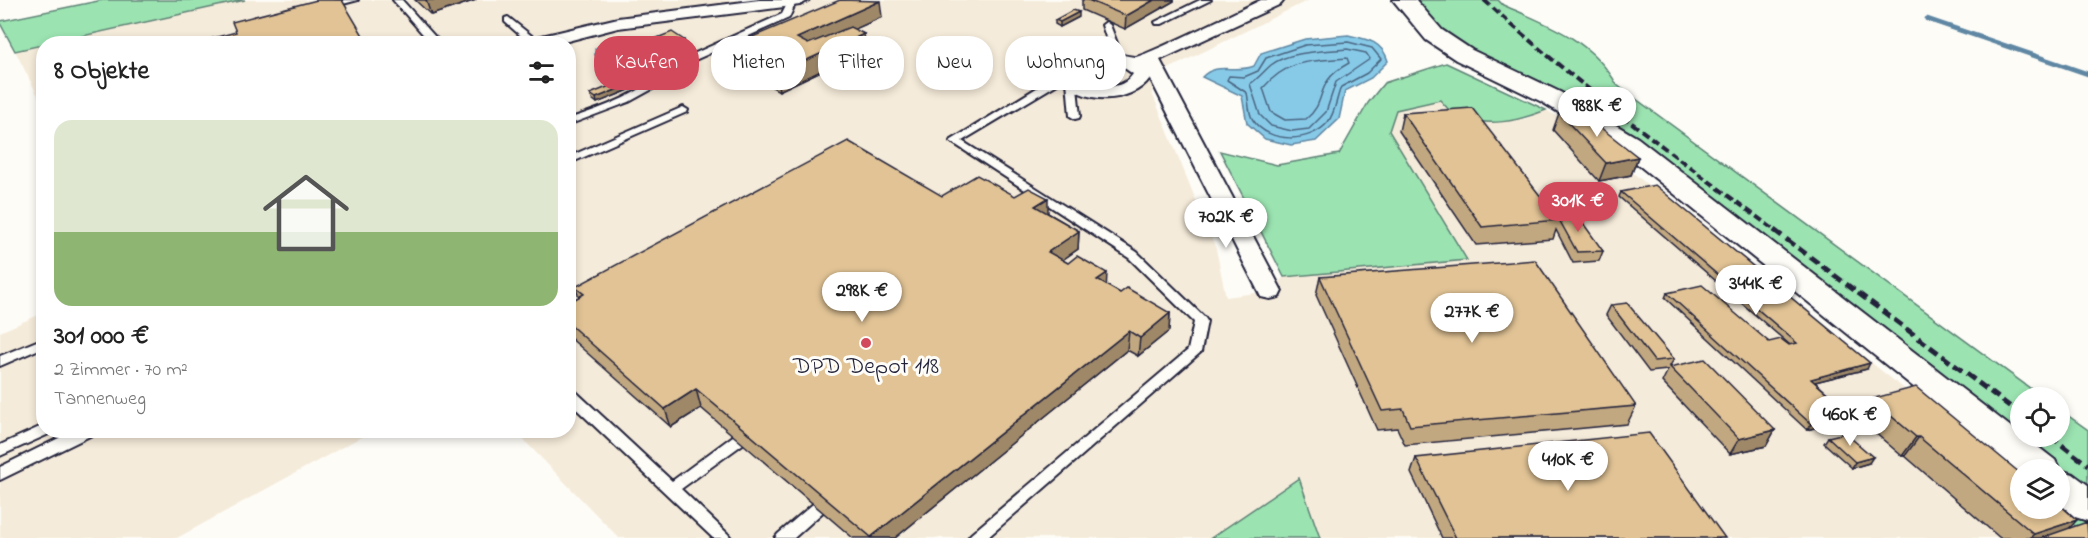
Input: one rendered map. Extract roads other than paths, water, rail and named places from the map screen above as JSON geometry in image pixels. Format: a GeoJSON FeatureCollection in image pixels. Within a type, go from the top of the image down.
{"type":"FeatureCollection","features":[{"type":"Feature","properties":{"kind":"street"},"geometry":{"type":"LineString","coordinates":[[1126,58],[1143,61],[1275,0]]}},
{"type":"Feature","properties":{"kind":"street"},"geometry":{"type":"LineString","coordinates":[[1404,0],[1434,35],[1464,55],[1593,120],[1654,163],[2028,459]]}},
{"type":"Feature","properties":{"kind":"street"},"geometry":{"type":"LineString","coordinates":[[563,36],[618,23],[750,3],[796,1]]}},
{"type":"Feature","properties":{"kind":"street"},"geometry":{"type":"LineString","coordinates":[[1126,90],[1138,84],[1143,74],[1143,61]]}},
{"type":"Feature","properties":{"kind":"street"},"geometry":{"type":"LineString","coordinates":[[1143,61],[1270,291]]}},
{"type":"Feature","properties":{"kind":"street"},"geometry":{"type":"LineString","coordinates":[[1094,90],[1102,92],[1125,90]]}},
{"type":"Feature","properties":{"kind":"street"},"geometry":{"type":"LineString","coordinates":[[2070,492],[2088,506]]}},
{"type":"Feature","properties":{"kind":"lane"},"geometry":{"type":"LineString","coordinates":[[321,6],[354,0]]}},
{"type":"Feature","properties":{"kind":"lane"},"geometry":{"type":"LineString","coordinates":[[397,0],[429,36]]}},
{"type":"Feature","properties":{"kind":"lane"},"geometry":{"type":"LineString","coordinates":[[1160,22],[1207,0]]}},
{"type":"Feature","properties":{"kind":"lane"},"geometry":{"type":"LineString","coordinates":[[576,120],[648,87],[668,75],[674,66],[786,16],[796,1]]}},
{"type":"Feature","properties":{"kind":"lane"},"geometry":{"type":"LineString","coordinates":[[508,20],[525,36]]}},
{"type":"Feature","properties":{"kind":"lane"},"geometry":{"type":"LineString","coordinates":[[1106,25],[1110,36]]}},
{"type":"Feature","properties":{"kind":"lane"},"geometry":{"type":"LineString","coordinates":[[976,538],[1194,352],[1201,321],[1133,255],[955,141],[1039,90]]}},
{"type":"Feature","properties":{"kind":"lane"},"geometry":{"type":"LineString","coordinates":[[1072,90],[1075,116]]}},
{"type":"Feature","properties":{"kind":"lane"},"geometry":{"type":"LineString","coordinates":[[576,157],[683,110]]}},
{"type":"Feature","properties":{"kind":"lane"},"geometry":{"type":"LineString","coordinates":[[0,361],[36,345]]}},
{"type":"Feature","properties":{"kind":"lane"},"geometry":{"type":"LineString","coordinates":[[576,400],[723,538]]}},
{"type":"Feature","properties":{"kind":"lane"},"geometry":{"type":"LineString","coordinates":[[0,451],[36,434]]}},
{"type":"Feature","properties":{"kind":"lane"},"geometry":{"type":"LineString","coordinates":[[0,474],[73,438]]}},
{"type":"Feature","properties":{"kind":"lane"},"geometry":{"type":"LineString","coordinates":[[671,489],[738,440]]}},
{"type":"Feature","properties":{"kind":"lane"},"geometry":{"type":"LineString","coordinates":[[783,538],[818,508]]}},
{"type":"Feature","properties":{"kind":"water"},"geometry":{"type":"Polygon","coordinates":[[[1348,35],[1378,45],[1388,61],[1371,78],[1345,91],[1339,119],[1316,141],[1291,145],[1265,139],[1247,123],[1242,96],[1202,77],[1214,70],[1254,66],[1261,53],[1305,39],[1348,35]]]}},
{"type":"Feature","properties":{"kind":"waterway"},"geometry":{"type":"LineString","coordinates":[[1927,19],[2088,74]]}},
{"type":"Feature","properties":{"kind":"railway"},"geometry":{"type":"LineString","coordinates":[[1484,0],[1590,90],[1776,231]]}},
{"type":"Feature","properties":{"kind":"railway"},"geometry":{"type":"LineString","coordinates":[[1774,230],[2010,407]]}},
{"type":"Feature","properties":{"kind":"railway"},"geometry":{"type":"LineString","coordinates":[[2064,447],[2088,465]]}},
{"type":"Feature","properties":{"kind":"place","name":"DPD Depot 118"},"geometry":{"type":"Point","coordinates":[866,343]}}]}
